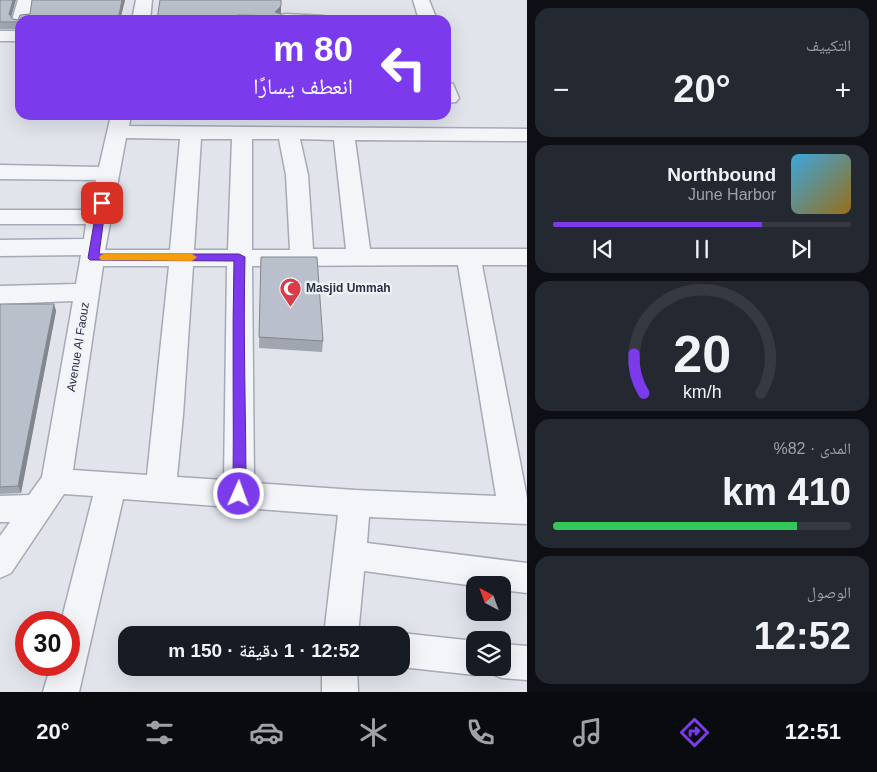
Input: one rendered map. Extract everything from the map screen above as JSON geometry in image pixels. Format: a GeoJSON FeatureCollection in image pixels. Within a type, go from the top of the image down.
{"type":"FeatureCollection","features":[{"type":"Feature","properties":{"kind":"street"},"geometry":{"type":"LineString","coordinates":[[20,15],[26,0]]}},
{"type":"Feature","properties":{"kind":"street"},"geometry":{"type":"LineString","coordinates":[[142,15],[144,0]]}},
{"type":"Feature","properties":{"kind":"street"},"geometry":{"type":"LineString","coordinates":[[286,15],[287,0]]}},
{"type":"Feature","properties":{"kind":"street"},"geometry":{"type":"LineString","coordinates":[[421,0],[426,15]]}},
{"type":"Feature","properties":{"kind":"street"},"geometry":{"type":"LineString","coordinates":[[119,123],[191,132],[527,135]]}},
{"type":"Feature","properties":{"kind":"street","name":"Avenue Al Faouz"},"geometry":{"type":"LineString","coordinates":[[0,563],[56,481],[99,217],[119,123]]}},
{"type":"Feature","properties":{"kind":"street"},"geometry":{"type":"LineString","coordinates":[[159,488],[169,415],[191,132]]}},
{"type":"Feature","properties":{"kind":"street"},"geometry":{"type":"LineString","coordinates":[[239,494],[240,402],[238,344],[242,133]]}},
{"type":"Feature","properties":{"kind":"street"},"geometry":{"type":"LineString","coordinates":[[288,133],[296,175],[302,257]]}},
{"type":"Feature","properties":{"kind":"street"},"geometry":{"type":"LineString","coordinates":[[344,134],[359,257]]}},
{"type":"Feature","properties":{"kind":"street"},"geometry":{"type":"LineString","coordinates":[[0,172],[107,174]]}},
{"type":"Feature","properties":{"kind":"street"},"geometry":{"type":"LineString","coordinates":[[0,216],[99,217]]}},
{"type":"Feature","properties":{"kind":"street"},"geometry":{"type":"LineString","coordinates":[[0,248],[181,258],[527,257]]}},
{"type":"Feature","properties":{"kind":"street"},"geometry":{"type":"LineString","coordinates":[[56,481],[355,503],[520,510],[468,256]]}},
{"type":"Feature","properties":{"kind":"street"},"geometry":{"type":"LineString","coordinates":[[0,295],[87,292]]}},
{"type":"Feature","properties":{"kind":"street"},"geometry":{"type":"LineString","coordinates":[[80,614],[111,485]]}},
{"type":"Feature","properties":{"kind":"street"},"geometry":{"type":"LineString","coordinates":[[342,626],[355,503]]}},
{"type":"Feature","properties":{"kind":"street"},"geometry":{"type":"LineString","coordinates":[[0,509],[37,508]]}},
{"type":"Feature","properties":{"kind":"street"},"geometry":{"type":"LineString","coordinates":[[350,555],[527,578]]}},
{"type":"Feature","properties":{"kind":"street"},"geometry":{"type":"LineString","coordinates":[[410,651],[466,657]]}},
{"type":"Feature","properties":{"kind":"street"},"geometry":{"type":"LineString","coordinates":[[511,662],[527,663]]}},
{"type":"Feature","properties":{"kind":"street"},"geometry":{"type":"LineString","coordinates":[[61,692],[65,676]]}},
{"type":"Feature","properties":{"kind":"street"},"geometry":{"type":"LineString","coordinates":[[340,676],[340,692]]}},
{"type":"Feature","properties":{"kind":"building"},"geometry":{"type":"Polygon","coordinates":[[[0,0],[13,0],[9,14],[15,19],[15,22],[0,22],[0,0]]]}},
{"type":"Feature","properties":{"kind":"building"},"geometry":{"type":"Polygon","coordinates":[[[32,0],[122,0],[119,15],[20,15],[30,14],[32,0]]]}},
{"type":"Feature","properties":{"kind":"building"},"geometry":{"type":"Polygon","coordinates":[[[160,0],[281,0],[281,6],[275,12],[281,15],[158,15],[160,0]]]}},
{"type":"Feature","properties":{"kind":"building","name":"Masjid Ummah"},"geometry":{"type":"Polygon","coordinates":[[[261,257],[317,257],[323,341],[259,337],[261,257]]]}},
{"type":"Feature","properties":{"kind":"building"},"geometry":{"type":"Polygon","coordinates":[[[0,304],[54,304],[18,486],[0,487],[0,304]]]}},
{"type":"Feature","properties":{"kind":"slow traffic"},"geometry":{"type":"LineString","coordinates":[[104,258],[192,257]]}},
{"type":"Feature","properties":{"kind":"place","name":"Masjid Ummah"},"geometry":{"type":"Point","coordinates":[290,307]}},
{"type":"Feature","properties":{"kind":"route"},"geometry":{"type":"LineString","coordinates":[[102,203],[93,258],[239,257],[238,344],[241,457],[239,494]]}}]}
